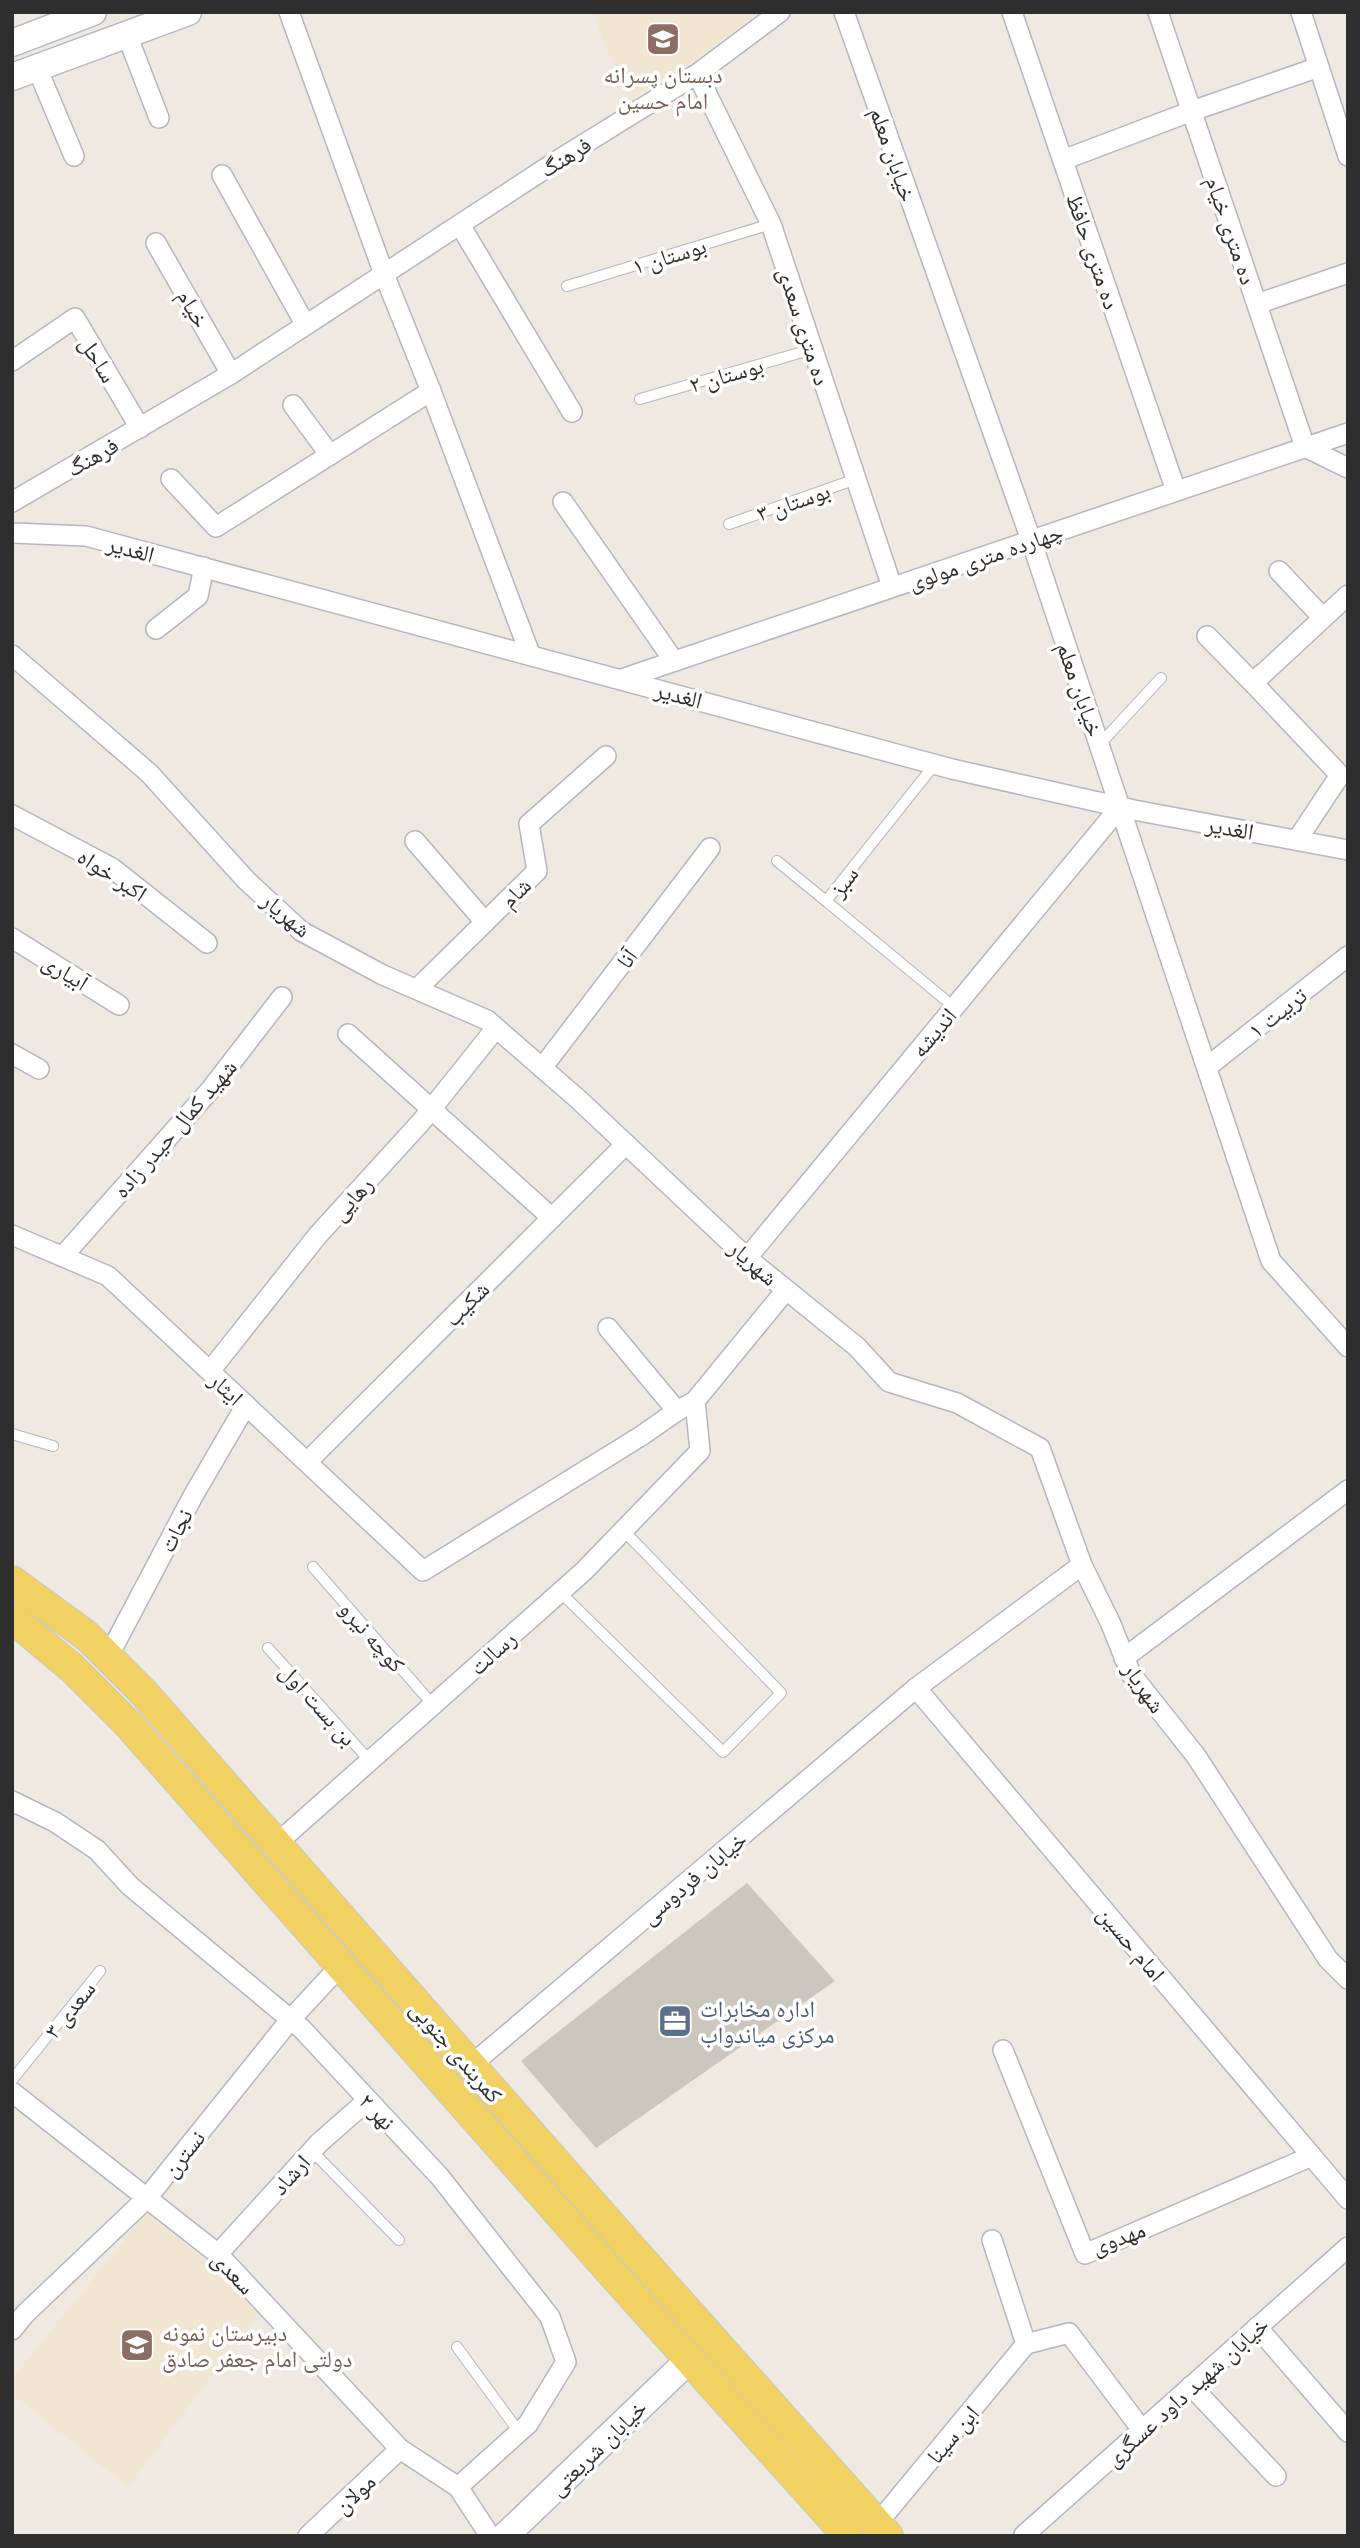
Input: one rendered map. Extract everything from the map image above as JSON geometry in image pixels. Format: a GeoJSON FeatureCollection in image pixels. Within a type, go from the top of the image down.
{"type":"FeatureCollection","features":[{"type":"Feature","properties":{"kind":"main road"},"geometry":{"type":"LineString","coordinates":[[12,43],[57,19],[93,12]]}},
{"type":"Feature","properties":{"kind":"main road"},"geometry":{"type":"LineString","coordinates":[[12,77],[188,12]]}},
{"type":"Feature","properties":{"kind":"main road","name":"کمربندی جنوبی"},"geometry":{"type":"LineString","coordinates":[[12,1581],[87,1636],[143,1692],[470,2066],[883,2530]]}},
{"type":"Feature","properties":{"kind":"main road","name":"کمربندی جنوبی"},"geometry":{"type":"LineString","coordinates":[[12,1618],[72,1668],[129,1725],[608,2269],[848,2536]]}},
{"type":"Feature","properties":{"kind":"main road"},"geometry":{"type":"LineString","coordinates":[[690,2359],[711,2337]]}},
{"type":"Feature","properties":{"kind":"main road","name":"خیابان شریعتی"},"geometry":{"type":"LineString","coordinates":[[502,2535],[690,2359]]}},
{"type":"Feature","properties":{"kind":"street"},"geometry":{"type":"LineString","coordinates":[[289,12],[384,274],[530,654]]}},
{"type":"Feature","properties":{"kind":"street","name":"فرهنگ"},"geometry":{"type":"LineString","coordinates":[[12,502],[231,374],[304,324],[697,74],[779,12]]}},
{"type":"Feature","properties":{"kind":"street","name":"خیابان معلم"},"geometry":{"type":"LineString","coordinates":[[844,12],[1031,540],[1271,1261],[1348,1346]]}},
{"type":"Feature","properties":{"kind":"street","name":"ده متری حافظ"},"geometry":{"type":"LineString","coordinates":[[1012,12],[1176,491]]}},
{"type":"Feature","properties":{"kind":"street","name":"ده متری خیام"},"geometry":{"type":"LineString","coordinates":[[1158,12],[1305,447]]}},
{"type":"Feature","properties":{"kind":"street"},"geometry":{"type":"LineString","coordinates":[[1301,12],[1348,156]]}},
{"type":"Feature","properties":{"kind":"street"},"geometry":{"type":"LineString","coordinates":[[127,35],[159,118]]}},
{"type":"Feature","properties":{"kind":"street"},"geometry":{"type":"LineString","coordinates":[[1063,160],[1319,67]]}},
{"type":"Feature","properties":{"kind":"street"},"geometry":{"type":"LineString","coordinates":[[37,68],[74,156]]}},
{"type":"Feature","properties":{"kind":"street","name":"ده متری سعدی"},"geometry":{"type":"LineString","coordinates":[[697,74],[771,223],[892,587]]}},
{"type":"Feature","properties":{"kind":"street"},"geometry":{"type":"LineString","coordinates":[[222,175],[304,324]]}},
{"type":"Feature","properties":{"kind":"street"},"geometry":{"type":"LineString","coordinates":[[460,225],[572,412]]}},
{"type":"Feature","properties":{"kind":"street","name":"خیام"},"geometry":{"type":"LineString","coordinates":[[156,243],[231,374]]}},
{"type":"Feature","properties":{"kind":"street"},"geometry":{"type":"LineString","coordinates":[[1257,304],[1348,273]]}},
{"type":"Feature","properties":{"kind":"street","name":"ساحل"},"geometry":{"type":"LineString","coordinates":[[12,361],[75,318],[140,428]]}},
{"type":"Feature","properties":{"kind":"street"},"geometry":{"type":"LineString","coordinates":[[171,479],[216,527],[431,391]]}},
{"type":"Feature","properties":{"kind":"street"},"geometry":{"type":"LineString","coordinates":[[293,405],[330,455]]}},
{"type":"Feature","properties":{"kind":"street","name":"چهارده متری مولوی"},"geometry":{"type":"LineString","coordinates":[[622,679],[1348,433]]}},
{"type":"Feature","properties":{"kind":"street"},"geometry":{"type":"LineString","coordinates":[[1305,447],[1348,468]]}},
{"type":"Feature","properties":{"kind":"street"},"geometry":{"type":"LineString","coordinates":[[563,502],[674,661]]}},
{"type":"Feature","properties":{"kind":"street","name":"الغدیر"},"geometry":{"type":"LineString","coordinates":[[12,533],[86,536],[935,764],[1120,807],[1348,850]]}},
{"type":"Feature","properties":{"kind":"street"},"geometry":{"type":"LineString","coordinates":[[156,629],[198,596],[204,567]]}},
{"type":"Feature","properties":{"kind":"street"},"geometry":{"type":"LineString","coordinates":[[1279,572],[1323,618]]}},
{"type":"Feature","properties":{"kind":"street"},"geometry":{"type":"LineString","coordinates":[[1252,683],[1323,618],[1345,602]]}},
{"type":"Feature","properties":{"kind":"street"},"geometry":{"type":"LineString","coordinates":[[1252,683],[1345,602]]}},
{"type":"Feature","properties":{"kind":"street"},"geometry":{"type":"LineString","coordinates":[[1207,636],[1340,775],[1297,839]]}},
{"type":"Feature","properties":{"kind":"street","name":"شهریار"},"geometry":{"type":"LineString","coordinates":[[12,655],[149,773],[246,880],[301,931],[383,975],[487,1020],[626,1144],[747,1258],[857,1347],[889,1382],[957,1403],[1041,1448],[1082,1565],[1130,1674],[1196,1756],[1328,1959],[1348,1979]]}},
{"type":"Feature","properties":{"kind":"street","name":"شام"},"geometry":{"type":"LineString","coordinates":[[417,989],[537,871],[529,824],[606,756]]}},
{"type":"Feature","properties":{"kind":"street","name":"اندیشه"},"geometry":{"type":"LineString","coordinates":[[747,1258],[1120,807]]}},
{"type":"Feature","properties":{"kind":"street","name":"اکبر خواه"},"geometry":{"type":"LineString","coordinates":[[12,815],[112,868],[207,943]]}},
{"type":"Feature","properties":{"kind":"street"},"geometry":{"type":"LineString","coordinates":[[415,841],[485,922]]}},
{"type":"Feature","properties":{"kind":"street","name":"آنا"},"geometry":{"type":"LineString","coordinates":[[542,1068],[710,848]]}},
{"type":"Feature","properties":{"kind":"street","name":"آبیاری"},"geometry":{"type":"LineString","coordinates":[[12,938],[119,1004]]}},
{"type":"Feature","properties":{"kind":"street","name":"تربیت ۱"},"geometry":{"type":"LineString","coordinates":[[1207,1067],[1348,956]]}},
{"type":"Feature","properties":{"kind":"street","name":"شهید کمال حیدر زاده"},"geometry":{"type":"LineString","coordinates":[[62,1256],[211,1089],[282,997]]}},
{"type":"Feature","properties":{"kind":"street","name":"رهایی"},"geometry":{"type":"LineString","coordinates":[[210,1371],[318,1235],[431,1109],[496,1028]]}},
{"type":"Feature","properties":{"kind":"street"},"geometry":{"type":"LineString","coordinates":[[348,1034],[552,1218]]}},
{"type":"Feature","properties":{"kind":"street"},"geometry":{"type":"LineString","coordinates":[[12,1054],[38,1069]]}},
{"type":"Feature","properties":{"kind":"street","name":"شکیب"},"geometry":{"type":"LineString","coordinates":[[307,1462],[626,1144]]}},
{"type":"Feature","properties":{"kind":"street","name":"ایثار"},"geometry":{"type":"LineString","coordinates":[[12,1235],[108,1276],[423,1571],[677,1412]]}},
{"type":"Feature","properties":{"kind":"street"},"geometry":{"type":"LineString","coordinates":[[608,1328],[677,1412],[695,1401],[786,1290]]}},
{"type":"Feature","properties":{"kind":"street","name":"رسالت"},"geometry":{"type":"LineString","coordinates":[[275,1845],[560,1592],[700,1451],[695,1401]]}},
{"type":"Feature","properties":{"kind":"street","name":"نجات"},"geometry":{"type":"LineString","coordinates":[[108,1657],[193,1496],[246,1405]]}},
{"type":"Feature","properties":{"kind":"street"},"geometry":{"type":"LineString","coordinates":[[1124,1658],[1348,1490]]}},
{"type":"Feature","properties":{"kind":"street","name":"خیابان فردوسی"},"geometry":{"type":"LineString","coordinates":[[470,2066],[916,1688],[1082,1565]]}},
{"type":"Feature","properties":{"kind":"street","name":"امام حسین"},"geometry":{"type":"LineString","coordinates":[[916,1688],[1348,2199]]}},
{"type":"Feature","properties":{"kind":"street","name":"نهر ۲"},"geometry":{"type":"LineString","coordinates":[[12,1801],[55,1822],[97,1850],[130,1886],[302,2029],[440,2177],[550,2317],[566,2362],[528,2424],[458,2487]]}},
{"type":"Feature","properties":{"kind":"street","name":"نسترن"},"geometry":{"type":"LineString","coordinates":[[12,2330],[19,2309],[147,2198],[290,2020],[342,1964]]}},
{"type":"Feature","properties":{"kind":"street","name":"مهدوی"},"geometry":{"type":"LineString","coordinates":[[1003,2050],[1086,2254],[1312,2156]]}},
{"type":"Feature","properties":{"kind":"street","name":"سعدی"},"geometry":{"type":"LineString","coordinates":[[12,2092],[218,2254],[400,2449],[458,2487],[502,2535]]}},
{"type":"Feature","properties":{"kind":"street","name":"ارشاد"},"geometry":{"type":"LineString","coordinates":[[218,2254],[312,2151],[368,2100]]}},
{"type":"Feature","properties":{"kind":"street"},"geometry":{"type":"LineString","coordinates":[[992,2240],[1026,2344],[1069,2333],[1142,2430]]}},
{"type":"Feature","properties":{"kind":"street","name":"خیابان شهید داود عسگری"},"geometry":{"type":"LineString","coordinates":[[1022,2535],[1348,2247]]}},
{"type":"Feature","properties":{"kind":"street"},"geometry":{"type":"LineString","coordinates":[[1258,2327],[1348,2432]]}},
{"type":"Feature","properties":{"kind":"street","name":"ابن سینا"},"geometry":{"type":"LineString","coordinates":[[883,2530],[1026,2344]]}},
{"type":"Feature","properties":{"kind":"street"},"geometry":{"type":"LineString","coordinates":[[1191,2386],[1276,2476]]}},
{"type":"Feature","properties":{"kind":"street","name":"مولان"},"geometry":{"type":"LineString","coordinates":[[308,2536],[400,2449]]}},
{"type":"Feature","properties":{"kind":"lane","name":"بوستان ۱"},"geometry":{"type":"LineString","coordinates":[[567,286],[771,223]]}},
{"type":"Feature","properties":{"kind":"lane","name":"بوستان ۲"},"geometry":{"type":"LineString","coordinates":[[639,399],[813,349]]}},
{"type":"Feature","properties":{"kind":"lane","name":"بوستان ۳"},"geometry":{"type":"LineString","coordinates":[[729,524],[856,479]]}},
{"type":"Feature","properties":{"kind":"lane"},"geometry":{"type":"LineString","coordinates":[[1099,745],[1161,678]]}},
{"type":"Feature","properties":{"kind":"lane","name":"سبز"},"geometry":{"type":"LineString","coordinates":[[935,764],[826,901],[954,1007]]}},
{"type":"Feature","properties":{"kind":"lane"},"geometry":{"type":"LineString","coordinates":[[777,862],[826,901]]}},
{"type":"Feature","properties":{"kind":"lane"},"geometry":{"type":"LineString","coordinates":[[12,1434],[53,1446]]}},
{"type":"Feature","properties":{"kind":"lane"},"geometry":{"type":"LineString","coordinates":[[560,1592],[723,1752],[781,1693],[624,1530]]}},
{"type":"Feature","properties":{"kind":"lane","name":"کوچه نیرو"},"geometry":{"type":"LineString","coordinates":[[313,1567],[433,1705]]}},
{"type":"Feature","properties":{"kind":"lane","name":"بن بست اول"},"geometry":{"type":"LineString","coordinates":[[268,1648],[370,1761]]}},
{"type":"Feature","properties":{"kind":"lane","name":"سعدی ۳"},"geometry":{"type":"LineString","coordinates":[[12,2080],[100,1971]]}},
{"type":"Feature","properties":{"kind":"lane"},"geometry":{"type":"LineString","coordinates":[[312,2151],[399,2240]]}},
{"type":"Feature","properties":{"kind":"lane"},"geometry":{"type":"LineString","coordinates":[[457,2347],[519,2432]]}},
{"type":"Feature","properties":{"kind":"shaded area","name":"دبستان پسرانه امام حسین"},"geometry":{"type":"Polygon","coordinates":[[[592,12],[760,12],[688,64],[629,100],[592,12]]]}},
{"type":"Feature","properties":{"kind":"shaded area","name":"دبیرستان نمونه دولتی امام جعفر صادق"},"geometry":{"type":"Polygon","coordinates":[[[148,2211],[260,2311],[128,2487],[12,2394],[12,2379],[148,2211]]]}},
{"type":"Feature","properties":{"kind":"building","name":"اداره مخابرات مرکزی میاندواب"},"geometry":{"type":"Polygon","coordinates":[[[747,1883],[835,1981],[596,2148],[521,2061],[747,1883]]]}},
{"type":"Feature","properties":{"kind":"place","name":"دبستان پسرانه امام حسین"},"geometry":{"type":"Point","coordinates":[663,39]}},
{"type":"Feature","properties":{"kind":"place","name":"اداره مخابرات مرکزی میاندواب"},"geometry":{"type":"Point","coordinates":[675,2021]}},
{"type":"Feature","properties":{"kind":"place","name":"دبیرستان نمونه دولتی امام جعفر صادق"},"geometry":{"type":"Point","coordinates":[137,2345]}}]}
